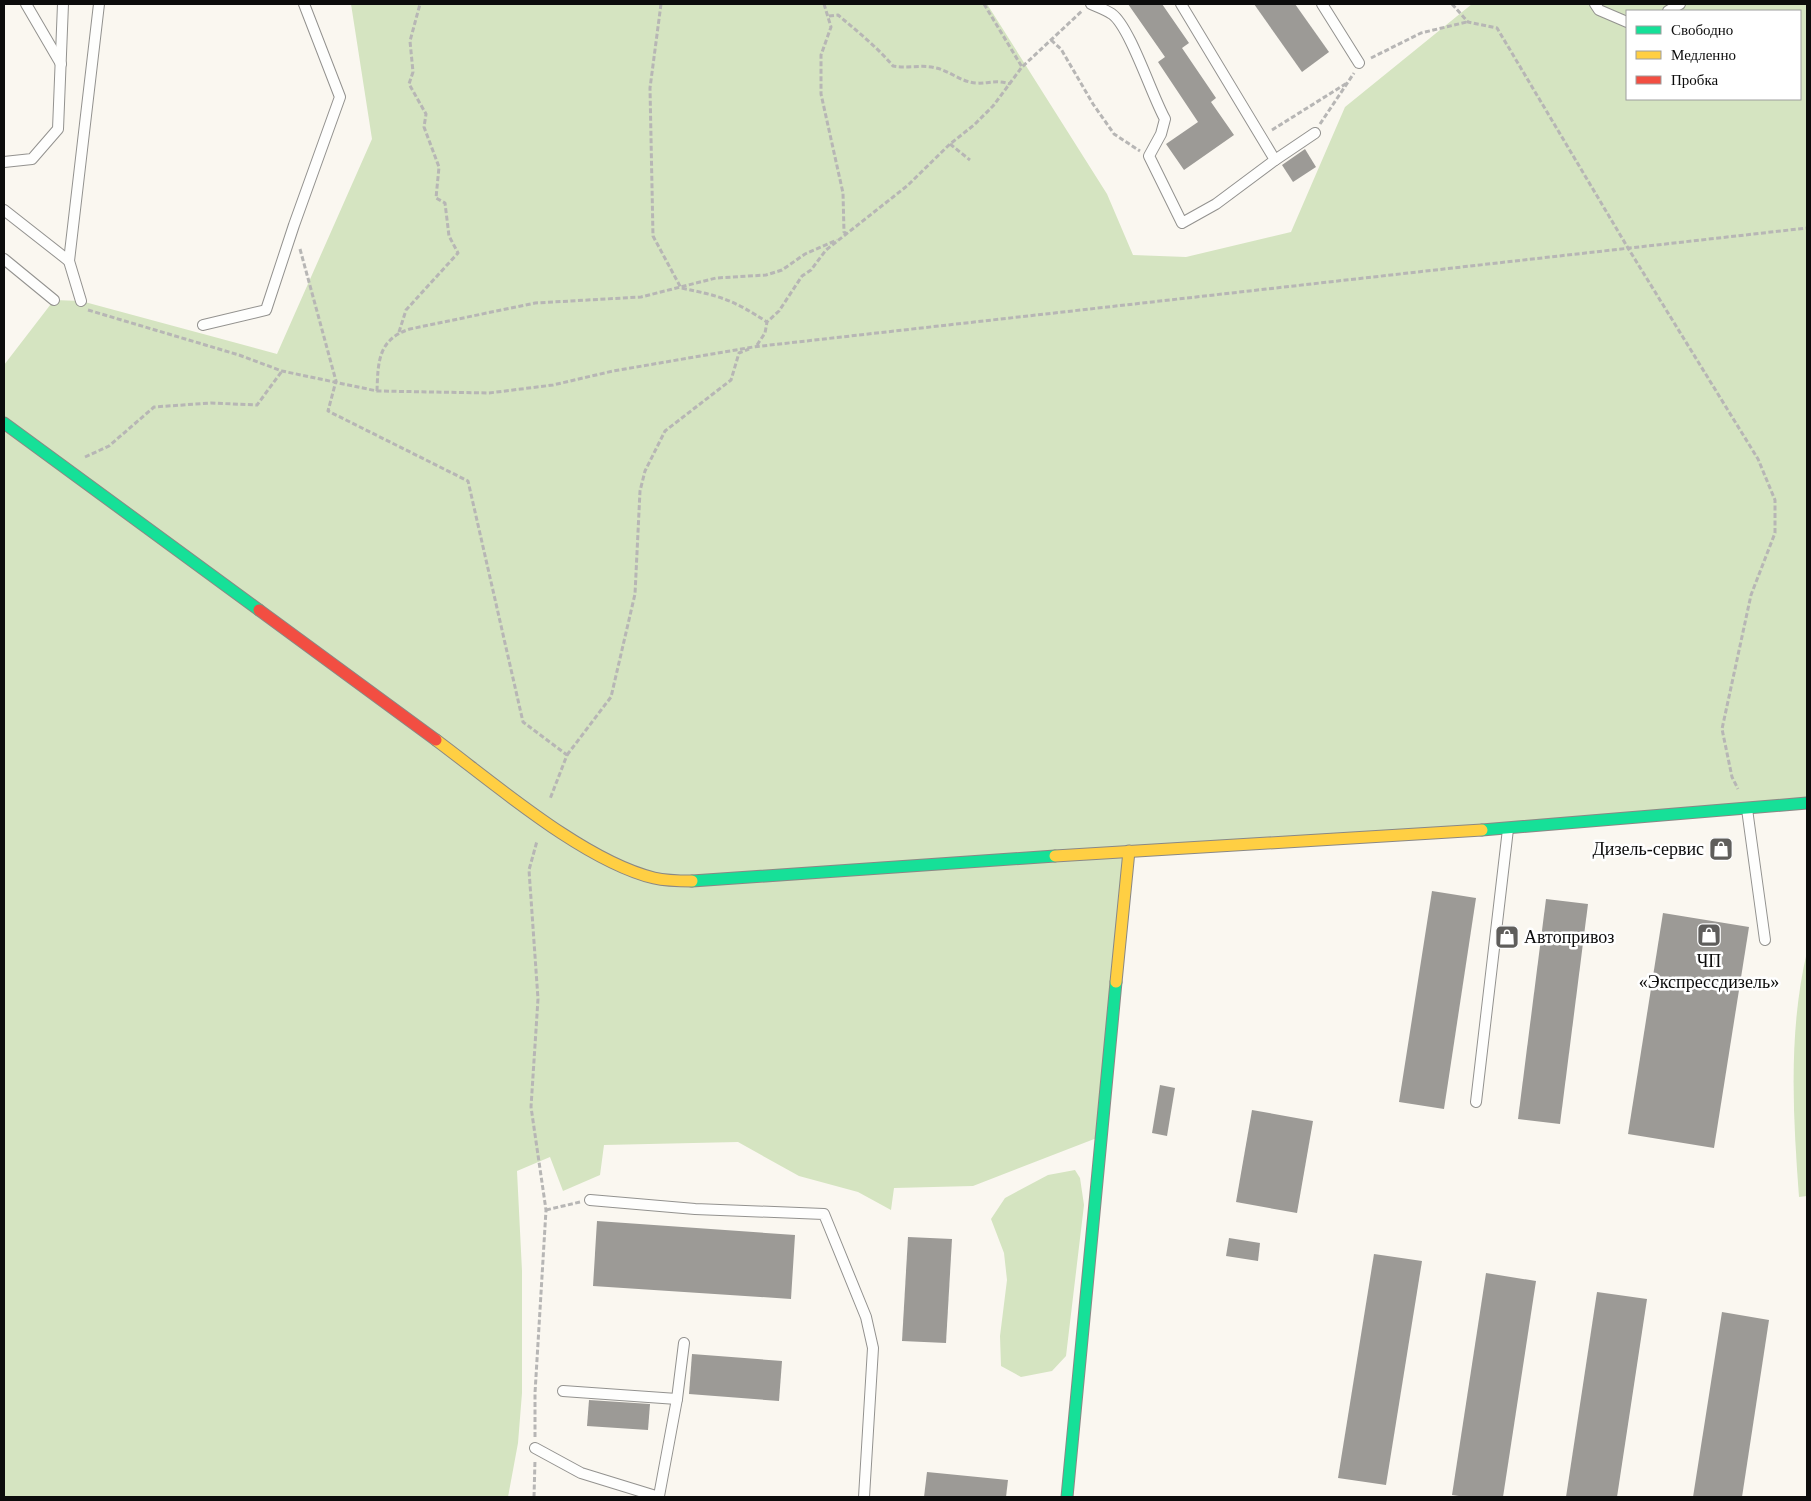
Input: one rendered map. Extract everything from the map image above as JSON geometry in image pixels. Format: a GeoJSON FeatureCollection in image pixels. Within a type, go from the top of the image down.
{"type":"FeatureCollection","features":[{"type":"Feature","properties":{"kind":"street"},"geometry":{"type":"LineString","coordinates":[[4,423],[383,700],[542,819],[618,865],[654,878],[676,881],[728,880],[1129,851],[1509,828],[1807,803]]}},
{"type":"Feature","properties":{"kind":"street"},"geometry":{"type":"LineString","coordinates":[[1067,1497],[1129,851]]}},
{"type":"Feature","properties":{"kind":"lane"},"geometry":{"type":"LineString","coordinates":[[26,4],[62,65]]}},
{"type":"Feature","properties":{"kind":"lane"},"geometry":{"type":"LineString","coordinates":[[4,162],[32,159],[58,129],[63,4]]}},
{"type":"Feature","properties":{"kind":"lane"},"geometry":{"type":"LineString","coordinates":[[81,305],[69,261],[100,4]]}},
{"type":"Feature","properties":{"kind":"lane"},"geometry":{"type":"LineString","coordinates":[[204,325],[266,310],[340,97],[304,4]]}},
{"type":"Feature","properties":{"kind":"lane"},"geometry":{"type":"LineString","coordinates":[[1090,4],[1114,15],[1133,46],[1149,88],[1165,119],[1161,134],[1149,156],[1182,223],[1216,204],[1315,132]]}},
{"type":"Feature","properties":{"kind":"lane"},"geometry":{"type":"LineString","coordinates":[[1181,4],[1275,160]]}},
{"type":"Feature","properties":{"kind":"lane"},"geometry":{"type":"LineString","coordinates":[[1322,4],[1359,63]]}},
{"type":"Feature","properties":{"kind":"lane"},"geometry":{"type":"LineString","coordinates":[[1595,4],[1599,10],[1626,22]]}},
{"type":"Feature","properties":{"kind":"lane"},"geometry":{"type":"LineString","coordinates":[[4,210],[69,261]]}},
{"type":"Feature","properties":{"kind":"lane"},"geometry":{"type":"LineString","coordinates":[[4,259],[54,300]]}},
{"type":"Feature","properties":{"kind":"lane"},"geometry":{"type":"LineString","coordinates":[[1746,808],[1765,940]]}},
{"type":"Feature","properties":{"kind":"lane"},"geometry":{"type":"LineString","coordinates":[[1476,1102],[1509,828]]}},
{"type":"Feature","properties":{"kind":"lane"},"geometry":{"type":"LineString","coordinates":[[590,1200],[695,1209],[824,1214],[866,1317],[872,1348],[864,1497]]}},
{"type":"Feature","properties":{"kind":"lane"},"geometry":{"type":"LineString","coordinates":[[535,1448],[581,1474],[659,1496],[677,1399],[684,1343]]}},
{"type":"Feature","properties":{"kind":"lane"},"geometry":{"type":"LineString","coordinates":[[563,1391],[677,1399]]}},
{"type":"Feature","properties":{"kind":"path"},"geometry":{"type":"LineString","coordinates":[[399,333],[406,310],[458,253],[449,236],[444,203],[436,198],[439,167],[424,127],[426,114],[409,84],[413,72],[410,42],[420,4]]}},
{"type":"Feature","properties":{"kind":"path"},"geometry":{"type":"LineString","coordinates":[[661,4],[650,88],[653,236],[681,288]]}},
{"type":"Feature","properties":{"kind":"path"},"geometry":{"type":"LineString","coordinates":[[824,4],[831,22],[830,34],[821,55],[821,94],[840,172],[843,193],[844,232],[847,234]]}},
{"type":"Feature","properties":{"kind":"path"},"geometry":{"type":"LineString","coordinates":[[984,4],[1022,67]]}},
{"type":"Feature","properties":{"kind":"path"},"geometry":{"type":"LineString","coordinates":[[376,391],[377,369],[383,347],[399,333],[420,326],[440,324],[473,315],[491,314],[535,303],[641,297],[716,278],[757,276],[782,270],[805,254],[838,240],[918,176],[950,144],[993,106],[1022,67],[1090,4]]}},
{"type":"Feature","properties":{"kind":"path"},"geometry":{"type":"LineString","coordinates":[[1452,4],[1468,22]]}},
{"type":"Feature","properties":{"kind":"path"},"geometry":{"type":"LineString","coordinates":[[829,16],[838,15],[864,39],[870,40],[893,66],[909,68],[929,66],[944,70],[967,82],[978,84],[1000,80],[1010,84]]}},
{"type":"Feature","properties":{"kind":"path"},"geometry":{"type":"LineString","coordinates":[[1315,132],[1350,81],[1359,63],[1422,33],[1468,22],[1497,28],[1628,248],[1758,459],[1775,500],[1776,533],[1751,595],[1722,729],[1732,777],[1746,808]]}},
{"type":"Feature","properties":{"kind":"path"},"geometry":{"type":"LineString","coordinates":[[1051,40],[1062,49],[1093,104],[1114,134],[1126,144],[1149,156]]}},
{"type":"Feature","properties":{"kind":"path"},"geometry":{"type":"LineString","coordinates":[[1262,136],[1350,81]]}},
{"type":"Feature","properties":{"kind":"path"},"geometry":{"type":"LineString","coordinates":[[950,144],[970,160]]}},
{"type":"Feature","properties":{"kind":"path"},"geometry":{"type":"LineString","coordinates":[[294,225],[336,381],[328,411],[468,481],[524,722],[567,755]]}},
{"type":"Feature","properties":{"kind":"path"},"geometry":{"type":"LineString","coordinates":[[81,305],[239,355],[282,371],[376,391],[489,393],[553,384],[613,371],[753,347],[1807,228]]}},
{"type":"Feature","properties":{"kind":"path"},"geometry":{"type":"LineString","coordinates":[[534,1497],[535,1393],[546,1210],[531,1107],[538,999],[529,870],[542,819],[567,755],[611,696],[635,594],[640,492],[645,470],[665,431],[722,389],[731,380],[739,353],[753,347],[763,339],[767,322],[778,311],[802,276],[838,240]]}},
{"type":"Feature","properties":{"kind":"path"},"geometry":{"type":"LineString","coordinates":[[681,288],[719,295],[739,304],[767,322]]}},
{"type":"Feature","properties":{"kind":"path"},"geometry":{"type":"LineString","coordinates":[[63,467],[109,446],[154,407],[211,403],[257,405],[282,371]]}},
{"type":"Feature","properties":{"kind":"path"},"geometry":{"type":"LineString","coordinates":[[546,1210],[590,1200]]}},
{"type":"Feature","properties":{"kind":"green space"},"geometry":{"type":"Polygon","coordinates":[[[351,4],[987,4],[1107,194],[1133,255],[1186,257],[1291,232],[1345,107],[1472,4],[1807,4],[1807,803],[1129,851],[1102,1136],[973,1186],[894,1188],[891,1210],[858,1192],[799,1176],[738,1142],[604,1145],[600,1175],[563,1191],[550,1157],[517,1171],[522,1271],[522,1393],[518,1443],[508,1497],[4,1497],[4,365],[54,300],[81,301],[277,354],[372,139],[351,4]]]}},
{"type":"Feature","properties":{"kind":"green space"},"geometry":{"type":"Polygon","coordinates":[[[1807,952],[1807,1196],[1799,1197],[1794,1105],[1795,1043],[1801,982],[1807,952]]]}},
{"type":"Feature","properties":{"kind":"green space"},"geometry":{"type":"Polygon","coordinates":[[[1075,1170],[1080,1178],[1084,1205],[1066,1356],[1052,1371],[1021,1377],[1001,1366],[1000,1336],[1007,1280],[1004,1253],[991,1219],[1005,1198],[1048,1175],[1075,1170]]]}},
{"type":"Feature","properties":{"kind":"building"},"geometry":{"type":"Polygon","coordinates":[[[1128,4],[1162,4],[1189,43],[1182,48],[1216,98],[1211,102],[1234,135],[1184,170],[1166,144],[1198,122],[1158,62],[1165,57],[1128,4]]]}},
{"type":"Feature","properties":{"kind":"building"},"geometry":{"type":"Polygon","coordinates":[[[1254,4],[1295,4],[1329,52],[1302,72],[1254,4]]]}},
{"type":"Feature","properties":{"kind":"building"},"geometry":{"type":"Polygon","coordinates":[[[1305,149],[1316,167],[1293,182],[1282,165],[1305,149]]]}},
{"type":"Feature","properties":{"kind":"building"},"geometry":{"type":"Polygon","coordinates":[[[1432,891],[1476,898],[1444,1109],[1399,1102],[1432,891]]]}},
{"type":"Feature","properties":{"kind":"building"},"geometry":{"type":"Polygon","coordinates":[[[1546,899],[1588,904],[1560,1124],[1518,1119],[1546,899]]]}},
{"type":"Feature","properties":{"kind":"building"},"geometry":{"type":"Polygon","coordinates":[[[1663,913],[1749,927],[1714,1148],[1628,1134],[1663,913]]]}},
{"type":"Feature","properties":{"kind":"building"},"geometry":{"type":"Polygon","coordinates":[[[1160,1085],[1175,1088],[1167,1136],[1152,1133],[1160,1085]]]}},
{"type":"Feature","properties":{"kind":"building"},"geometry":{"type":"Polygon","coordinates":[[[1252,1110],[1313,1121],[1297,1213],[1236,1202],[1252,1110]]]}},
{"type":"Feature","properties":{"kind":"building"},"geometry":{"type":"Polygon","coordinates":[[[597,1221],[795,1235],[791,1299],[593,1286],[597,1221]]]}},
{"type":"Feature","properties":{"kind":"building"},"geometry":{"type":"Polygon","coordinates":[[[908,1237],[952,1239],[946,1343],[902,1341],[908,1237]]]}},
{"type":"Feature","properties":{"kind":"building"},"geometry":{"type":"Polygon","coordinates":[[[1229,1238],[1260,1243],[1258,1261],[1226,1256],[1229,1238]]]}},
{"type":"Feature","properties":{"kind":"building"},"geometry":{"type":"Polygon","coordinates":[[[1374,1254],[1422,1261],[1386,1485],[1338,1478],[1374,1254]]]}},
{"type":"Feature","properties":{"kind":"building"},"geometry":{"type":"Polygon","coordinates":[[[1486,1273],[1536,1281],[1503,1497],[1466,1497],[1452,1495],[1486,1273]]]}},
{"type":"Feature","properties":{"kind":"building"},"geometry":{"type":"Polygon","coordinates":[[[1597,1292],[1647,1299],[1617,1497],[1566,1497],[1597,1292]]]}},
{"type":"Feature","properties":{"kind":"building"},"geometry":{"type":"Polygon","coordinates":[[[1722,1312],[1769,1320],[1742,1497],[1693,1497],[1722,1312]]]}},
{"type":"Feature","properties":{"kind":"building"},"geometry":{"type":"Polygon","coordinates":[[[692,1354],[782,1361],[779,1401],[689,1394],[692,1354]]]}},
{"type":"Feature","properties":{"kind":"building"},"geometry":{"type":"Polygon","coordinates":[[[589,1400],[650,1404],[648,1430],[587,1426],[589,1400]]]}},
{"type":"Feature","properties":{"kind":"building"},"geometry":{"type":"Polygon","coordinates":[[[927,1472],[1008,1480],[1006,1497],[924,1497],[927,1472]]]}},
{"type":"Feature","properties":{"kind":"traffic: fast"},"geometry":{"type":"LineString","coordinates":[[4,423],[259,610]]}},
{"type":"Feature","properties":{"kind":"traffic: fast"},"geometry":{"type":"LineString","coordinates":[[1482,830],[1807,803]]}},
{"type":"Feature","properties":{"kind":"traffic: fast"},"geometry":{"type":"LineString","coordinates":[[692,881],[1055,856]]}},
{"type":"Feature","properties":{"kind":"traffic: fast"},"geometry":{"type":"LineString","coordinates":[[1067,1497],[1116,982]]}},
{"type":"Feature","properties":{"kind":"traffic: slow"},"geometry":{"type":"LineString","coordinates":[[436,740],[512,799],[599,855],[627,869],[654,878],[692,881]]}},
{"type":"Feature","properties":{"kind":"traffic: slow"},"geometry":{"type":"LineString","coordinates":[[1055,856],[1482,830]]}},
{"type":"Feature","properties":{"kind":"traffic: slow"},"geometry":{"type":"LineString","coordinates":[[1116,982],[1129,851]]}},
{"type":"Feature","properties":{"kind":"traffic: jam"},"geometry":{"type":"LineString","coordinates":[[259,610],[436,740]]}},
{"type":"Feature","properties":{"kind":"place","name":"Дизель-сервис"},"geometry":{"type":"Point","coordinates":[1721,849]}},
{"type":"Feature","properties":{"kind":"place","name":"ЧП «Экспрессдизель»"},"geometry":{"type":"Point","coordinates":[1709,935]}},
{"type":"Feature","properties":{"kind":"place","name":"Автопривоз"},"geometry":{"type":"Point","coordinates":[1507,937]}}]}
